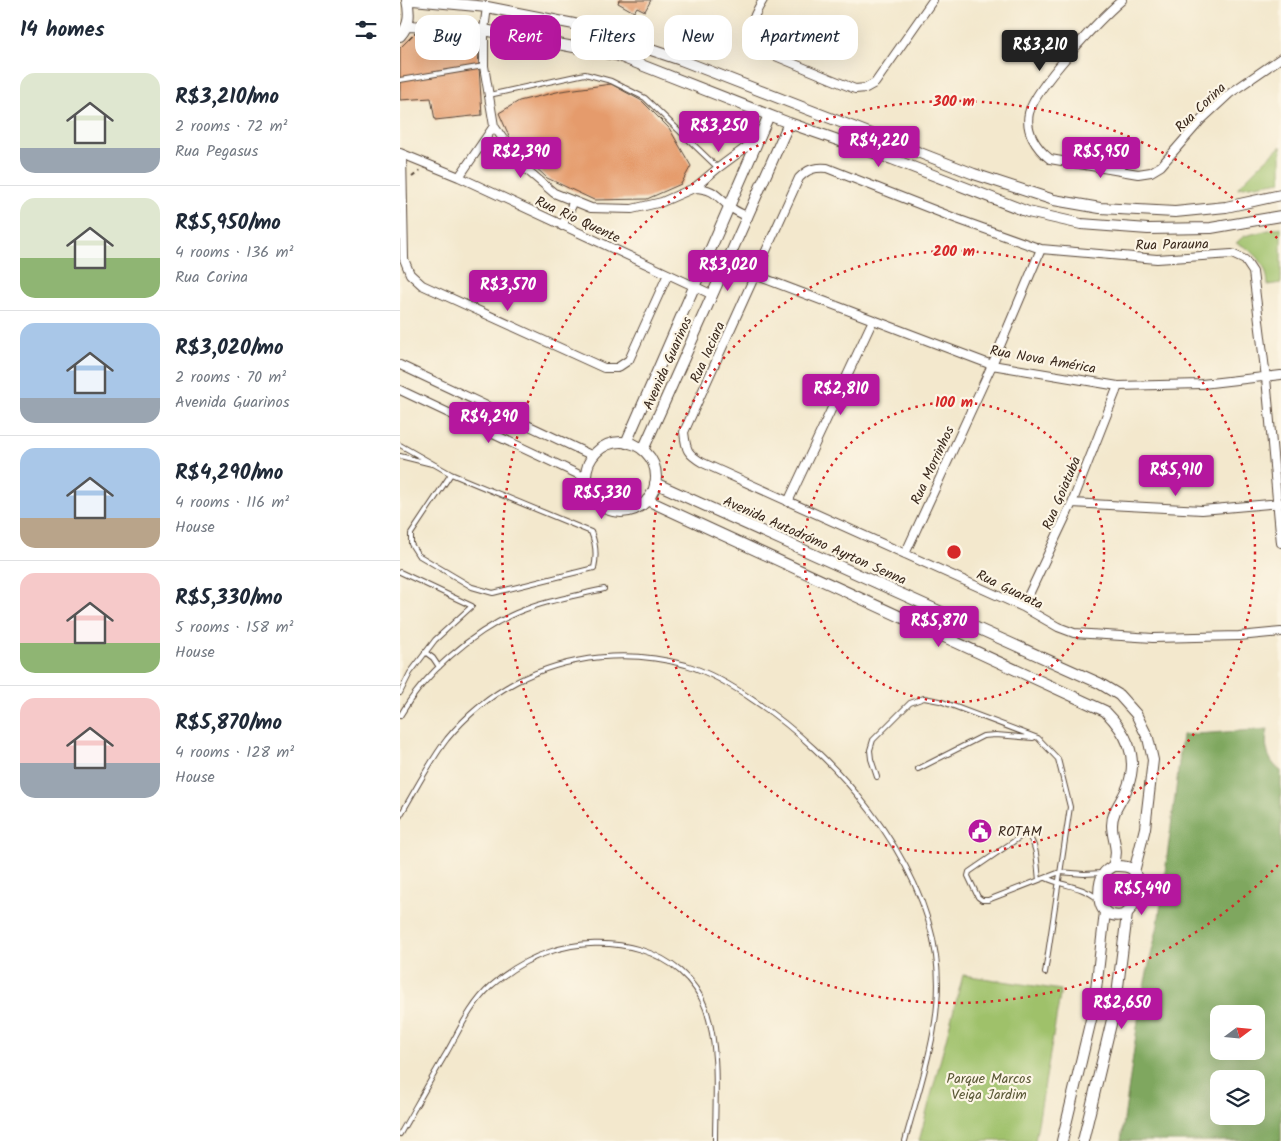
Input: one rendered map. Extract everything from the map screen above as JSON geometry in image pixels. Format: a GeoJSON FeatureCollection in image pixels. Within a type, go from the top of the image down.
{"type":"FeatureCollection","features":[{"type":"Feature","properties":{"kind":"street"},"geometry":{"type":"LineString","coordinates":[[400,36],[408,26],[410,12],[407,0]]}},
{"type":"Feature","properties":{"kind":"street"},"geometry":{"type":"LineString","coordinates":[[413,0],[487,7],[574,24],[680,60],[974,174],[1054,200],[1100,208],[1175,212],[1226,206],[1281,195]]}},
{"type":"Feature","properties":{"kind":"street"},"geometry":{"type":"LineString","coordinates":[[763,0],[751,24],[754,43],[761,50],[855,89],[866,88],[875,83],[933,0]]}},
{"type":"Feature","properties":{"kind":"street"},"geometry":{"type":"LineString","coordinates":[[1108,0],[1114,7],[1122,0]]}},
{"type":"Feature","properties":{"kind":"street"},"geometry":{"type":"LineString","coordinates":[[487,7],[484,30],[484,66],[494,126],[520,164],[554,193],[591,208],[632,209],[662,202],[694,188],[760,137]]}},
{"type":"Feature","properties":{"kind":"street","name":"Rua Corina"},"geometry":{"type":"LineString","coordinates":[[1114,7],[1049,79],[1036,98],[1030,112],[1029,124],[1033,139],[1039,150],[1050,159],[1138,174],[1152,172],[1162,166],[1201,120],[1229,94],[1281,58]]}},
{"type":"Feature","properties":{"kind":"street"},"geometry":{"type":"LineString","coordinates":[[408,26],[484,30],[616,55],[769,116],[892,158],[1028,212],[1081,224],[1148,229],[1211,228],[1281,216]]}},
{"type":"Feature","properties":{"kind":"street","name":"Avenida Guarinos"},"geometry":{"type":"LineString","coordinates":[[626,443],[769,116]]}},
{"type":"Feature","properties":{"kind":"street","name":"Avenida Guarinos"},"geometry":{"type":"LineString","coordinates":[[643,450],[790,124]]}},
{"type":"Feature","properties":{"kind":"street"},"geometry":{"type":"LineString","coordinates":[[459,177],[494,126]]}},
{"type":"Feature","properties":{"kind":"street"},"geometry":{"type":"LineString","coordinates":[[892,158],[897,144]]}},
{"type":"Feature","properties":{"kind":"street"},"geometry":{"type":"LineString","coordinates":[[401,153],[404,259],[410,274],[422,285],[604,368],[617,368],[629,360],[668,274]]}},
{"type":"Feature","properties":{"kind":"street","name":"Rua Rio Quente"},"geometry":{"type":"LineString","coordinates":[[401,153],[459,177],[713,295]]}},
{"type":"Feature","properties":{"kind":"street","name":"Rua Iaciara"},"geometry":{"type":"LineString","coordinates":[[691,456],[686,448],[684,432],[799,178],[808,170],[817,167],[827,168]]}},
{"type":"Feature","properties":{"kind":"street","name":"Rua Parauna"},"geometry":{"type":"LineString","coordinates":[[827,168],[957,219],[1041,249],[1156,259],[1232,254],[1245,260],[1253,272],[1266,378],[1279,504],[1281,543]]}},
{"type":"Feature","properties":{"kind":"street"},"geometry":{"type":"LineString","coordinates":[[694,188],[707,189],[716,194],[730,207],[748,217]]}},
{"type":"Feature","properties":{"kind":"street"},"geometry":{"type":"LineString","coordinates":[[562,226],[574,201]]}},
{"type":"Feature","properties":{"kind":"street","name":"Rua Morrinhos"},"geometry":{"type":"LineString","coordinates":[[905,554],[992,365],[1041,249]]}},
{"type":"Feature","properties":{"kind":"street","name":"Rua Nova América"},"geometry":{"type":"LineString","coordinates":[[755,276],[992,365],[1118,386],[1202,384],[1281,375]]}},
{"type":"Feature","properties":{"kind":"street"},"geometry":{"type":"LineString","coordinates":[[788,502],[873,320]]}},
{"type":"Feature","properties":{"kind":"street"},"geometry":{"type":"LineString","coordinates":[[400,365],[593,456]]}},
{"type":"Feature","properties":{"kind":"street","name":"Rua Goiatuba"},"geometry":{"type":"LineString","coordinates":[[1023,607],[1072,503],[1118,386]]}},
{"type":"Feature","properties":{"kind":"street"},"geometry":{"type":"LineString","coordinates":[[400,390],[586,478]]}},
{"type":"Feature","properties":{"kind":"street"},"geometry":{"type":"LineString","coordinates":[[616,442],[626,443],[643,450],[653,465],[656,474],[655,484],[647,500],[638,508],[627,512],[615,512],[604,508],[594,500],[588,490],[586,478],[593,456],[608,445],[616,442]]}},
{"type":"Feature","properties":{"kind":"street","name":"Rua Guarata"},"geometry":{"type":"LineString","coordinates":[[691,456],[788,502],[1023,607],[1058,627],[1074,633],[1153,638],[1239,636],[1281,632]]}},
{"type":"Feature","properties":{"kind":"street","name":"Avenida Autodrómo Ayrton Senna"},"geometry":{"type":"LineString","coordinates":[[655,484],[1100,683],[1119,695],[1136,714],[1148,738],[1153,760],[1145,828],[1134,872],[1137,878],[1137,889],[1131,911],[1127,914],[1116,1003],[1083,1141]]}},
{"type":"Feature","properties":{"kind":"street"},"geometry":{"type":"LineString","coordinates":[[647,500],[1105,711],[1118,724],[1128,741],[1132,765],[1128,786],[1114,812],[1112,825],[1117,857],[1113,866],[1104,873],[1100,886],[1100,901],[1101,908],[1105,912],[1120,916],[1127,914]]}},
{"type":"Feature","properties":{"kind":"street"},"geometry":{"type":"LineString","coordinates":[[1072,503],[1202,510],[1279,504]]}},
{"type":"Feature","properties":{"kind":"street"},"geometry":{"type":"LineString","coordinates":[[1113,866],[1125,866],[1134,872]]}},
{"type":"Feature","properties":{"kind":"street"},"geometry":{"type":"LineString","coordinates":[[1062,1141],[1094,1007],[1105,912]]}},
{"type":"Feature","properties":{"kind":"lane"},"geometry":{"type":"LineString","coordinates":[[400,80],[484,66]]}},
{"type":"Feature","properties":{"kind":"lane"},"geometry":{"type":"LineString","coordinates":[[489,95],[585,74],[610,81],[645,98],[718,168]]}},
{"type":"Feature","properties":{"kind":"lane"},"geometry":{"type":"LineString","coordinates":[[400,446],[424,457],[451,474],[591,532],[596,543],[594,568],[492,593],[472,587],[418,554],[411,544],[411,534],[451,474]]}},
{"type":"Feature","properties":{"kind":"lane"},"geometry":{"type":"LineString","coordinates":[[400,456],[434,465]]}},
{"type":"Feature","properties":{"kind":"lane"},"geometry":{"type":"LineString","coordinates":[[400,572],[472,606],[446,628],[426,652],[410,673],[400,693]]}},
{"type":"Feature","properties":{"kind":"lane"},"geometry":{"type":"LineString","coordinates":[[400,716],[416,692],[439,667],[487,629],[517,613],[555,600],[604,589]]}},
{"type":"Feature","properties":{"kind":"lane"},"geometry":{"type":"LineString","coordinates":[[426,652],[439,667]]}},
{"type":"Feature","properties":{"kind":"lane"},"geometry":{"type":"LineString","coordinates":[[400,816],[446,741],[458,727],[485,702],[500,692],[524,678],[549,668],[601,657],[653,658],[686,665],[702,671],[743,693],[799,734],[830,763],[852,788],[896,850],[925,910],[936,955],[938,1002],[934,1033],[905,1141]]}},
{"type":"Feature","properties":{"kind":"lane"},"geometry":{"type":"LineString","coordinates":[[877,777],[870,750],[873,740],[910,703],[924,698],[940,701],[1038,738],[1058,759],[1070,807],[1045,973]]}},
{"type":"Feature","properties":{"kind":"lane"},"geometry":{"type":"LineString","coordinates":[[918,770],[983,736],[1038,738]]}},
{"type":"Feature","properties":{"kind":"lane"},"geometry":{"type":"LineString","coordinates":[[1040,880],[1034,846],[1031,838],[1027,835],[1023,835],[970,872],[968,876],[978,897],[982,900],[988,900],[1046,878],[1060,872],[1099,875],[1104,873]]}},
{"type":"Feature","properties":{"kind":"lane"},"geometry":{"type":"LineString","coordinates":[[1046,878],[1058,884],[1081,889],[1095,896],[1100,901]]}},
{"type":"Feature","properties":{"kind":"lane"},"geometry":{"type":"LineString","coordinates":[[400,1134],[471,1009],[489,988],[511,970],[536,956],[565,947],[595,944],[625,946],[649,952],[680,971],[695,988],[706,1009],[713,1045],[715,1141]]}},
{"type":"Feature","properties":{"kind":"path"},"geometry":{"type":"LineString","coordinates":[[403,187],[417,172],[432,167]]}},
{"type":"Feature","properties":{"kind":"green space"},"geometry":{"type":"Polygon","coordinates":[[[1281,146],[1281,181],[1237,188],[1261,164],[1281,146]]]}},
{"type":"Feature","properties":{"kind":"green space"},"geometry":{"type":"Polygon","coordinates":[[[1281,227],[1281,283],[1268,285],[1265,271],[1259,259],[1249,250],[1236,243],[1244,236],[1281,227]]]}},
{"type":"Feature","properties":{"kind":"green space"},"geometry":{"type":"Polygon","coordinates":[[[1268,729],[1266,741],[1268,752],[1272,762],[1281,771],[1281,1141],[1121,1141],[1141,999],[1158,925],[1182,735],[1268,729]]]}},
{"type":"Feature","properties":{"kind":"green space","name":"Parque Marcos Veiga Jardim"},"geometry":{"type":"Polygon","coordinates":[[[963,975],[1061,990],[1035,1141],[919,1141],[963,975]]]}},
{"type":"Feature","properties":{"kind":"building"},"geometry":{"type":"Polygon","coordinates":[[[619,0],[651,0],[645,11],[637,7],[634,12],[618,3],[619,0]]]}},
{"type":"Feature","properties":{"kind":"building"},"geometry":{"type":"Polygon","coordinates":[[[415,33],[415,60],[479,60],[482,115],[435,120],[431,98],[400,100],[400,48],[415,33]]]}},
{"type":"Feature","properties":{"kind":"building"},"geometry":{"type":"Polygon","coordinates":[[[611,84],[642,101],[669,128],[691,166],[681,184],[647,199],[594,200],[547,178],[514,147],[499,113],[519,101],[561,91],[611,84]]]}},
{"type":"Feature","properties":{"kind":"place","name":"ROTAM"},"geometry":{"type":"Point","coordinates":[980,831]}}]}
